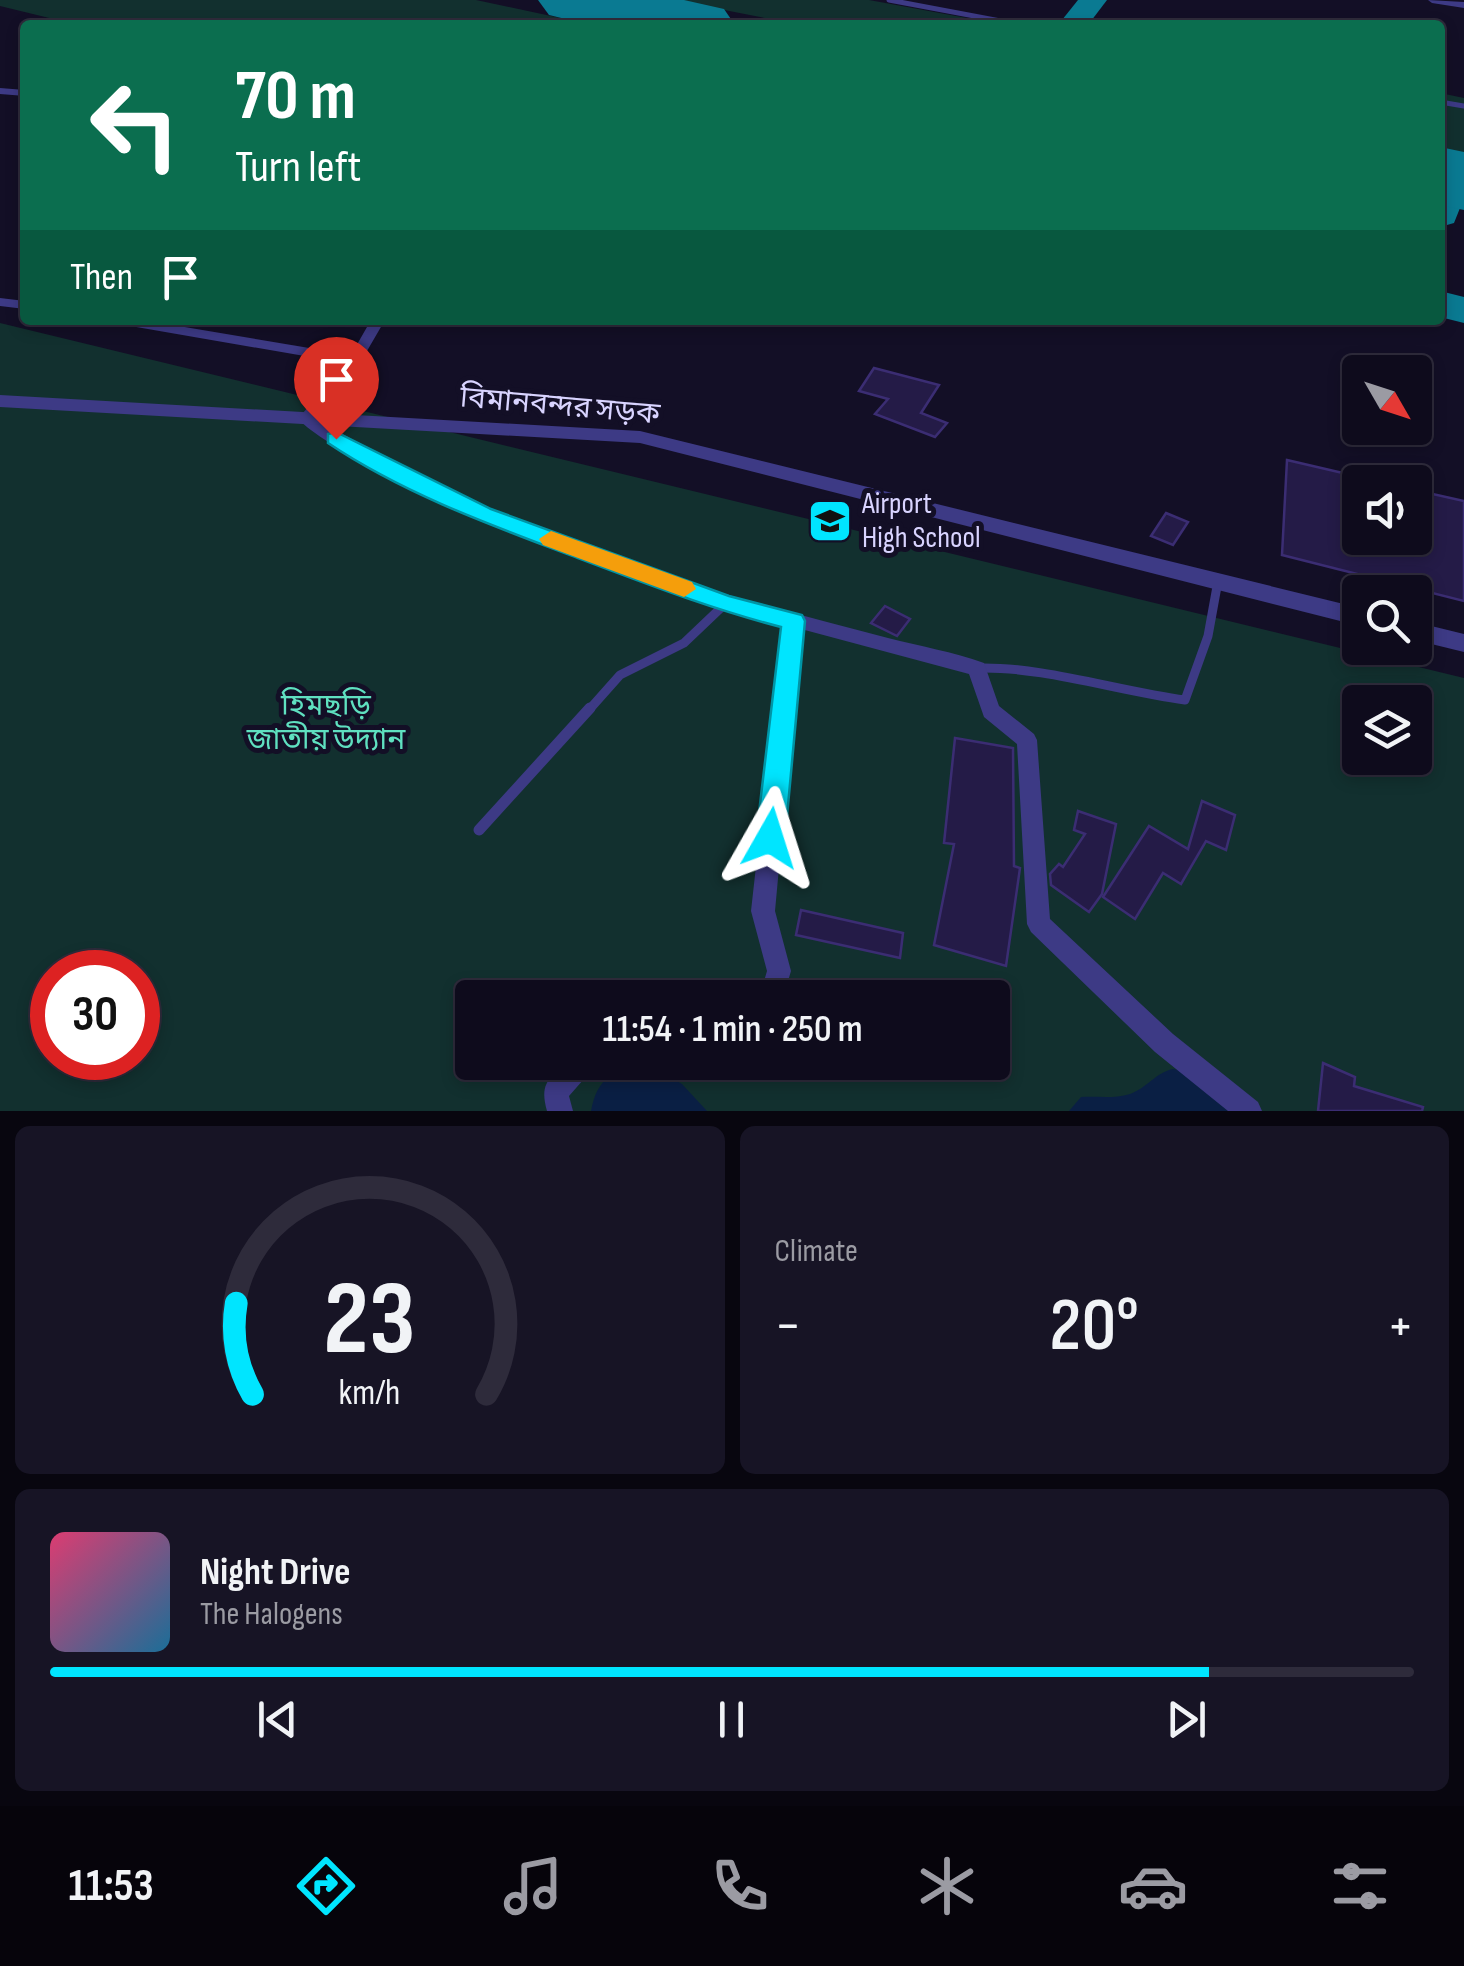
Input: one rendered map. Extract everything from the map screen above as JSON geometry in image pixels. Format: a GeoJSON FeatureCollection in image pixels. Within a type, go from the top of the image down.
{"type":"FeatureCollection","features":[{"type":"Feature","properties":{"kind":"street"},"geometry":{"type":"LineString","coordinates":[[1432,0],[1464,5]]}},
{"type":"Feature","properties":{"kind":"street"},"geometry":{"type":"LineString","coordinates":[[148,325],[355,360]]}},
{"type":"Feature","properties":{"kind":"street"},"geometry":{"type":"LineString","coordinates":[[375,325],[355,360],[306,419],[365,458],[484,514],[725,604],[976,668],[991,711],[1027,740],[1040,924],[1164,1044],[1249,1111]]}},
{"type":"Feature","properties":{"kind":"street","name":"বিমানবন্দর সড়ক"},"geometry":{"type":"LineString","coordinates":[[0,401],[640,437],[1342,613]]}},
{"type":"Feature","properties":{"kind":"street"},"geometry":{"type":"LineString","coordinates":[[776,980],[779,970],[763,910],[793,621]]}},
{"type":"Feature","properties":{"kind":"street"},"geometry":{"type":"LineString","coordinates":[[1432,635],[1464,643]]}},
{"type":"Feature","properties":{"kind":"street"},"geometry":{"type":"LineString","coordinates":[[560,1111],[555,1092],[566,1080]]}},
{"type":"Feature","properties":{"kind":"lane"},"geometry":{"type":"LineString","coordinates":[[889,0],[995,20]]}},
{"type":"Feature","properties":{"kind":"lane"},"geometry":{"type":"LineString","coordinates":[[976,668],[1009,666],[1123,692],[1184,700],[1208,636],[1218,582]]}},
{"type":"Feature","properties":{"kind":"lane"},"geometry":{"type":"LineString","coordinates":[[479,830],[620,675],[684,642],[725,604]]}},
{"type":"Feature","properties":{"kind":"green space"},"geometry":{"type":"Polygon","coordinates":[[[0,0],[476,0],[570,20],[57,20],[0,6],[0,0]]]}},
{"type":"Feature","properties":{"kind":"green space"},"geometry":{"type":"Polygon","coordinates":[[[673,0],[869,0],[978,20],[775,20],[673,0]]]}},
{"type":"Feature","properties":{"kind":"green space"},"geometry":{"type":"Polygon","coordinates":[[[1445,94],[1464,98],[1464,155],[1445,151],[1445,94]]]}},
{"type":"Feature","properties":{"kind":"green space","name":"হিমছড়ি জাতীয় উদ্যান"},"geometry":{"type":"Polygon","coordinates":[[[0,323],[1342,648],[1342,665],[1410,665],[1464,678],[1464,1111],[0,1111],[0,323]]]}},
{"type":"Feature","properties":{"kind":"water"},"geometry":{"type":"Polygon","coordinates":[[[1173,1069],[1189,1072],[1244,1111],[1069,1111],[1081,1097],[1130,1094],[1173,1069]]]}},
{"type":"Feature","properties":{"kind":"water"},"geometry":{"type":"Polygon","coordinates":[[[675,1080],[707,1111],[591,1111],[602,1083],[675,1080]]]}},
{"type":"Feature","properties":{"kind":"building"},"geometry":{"type":"Polygon","coordinates":[[[874,368],[939,385],[921,413],[947,423],[935,437],[875,414],[888,399],[859,391],[874,368]]]}},
{"type":"Feature","properties":{"kind":"building"},"geometry":{"type":"Polygon","coordinates":[[[1287,460],[1342,473],[1342,555],[1432,555],[1432,494],[1464,501],[1464,601],[1432,593],[1432,575],[1361,575],[1282,555],[1287,460]]]}},
{"type":"Feature","properties":{"kind":"building"},"geometry":{"type":"Polygon","coordinates":[[[1166,513],[1188,522],[1173,545],[1151,536],[1166,513]]]}},
{"type":"Feature","properties":{"kind":"building"},"geometry":{"type":"Polygon","coordinates":[[[885,606],[910,619],[897,636],[871,623],[885,606]]]}},
{"type":"Feature","properties":{"kind":"building"},"geometry":{"type":"Polygon","coordinates":[[[955,738],[1013,748],[1014,866],[1020,868],[1006,966],[934,945],[954,844],[944,843],[955,738]]]}},
{"type":"Feature","properties":{"kind":"building"},"geometry":{"type":"Polygon","coordinates":[[[1202,801],[1235,815],[1226,850],[1206,841],[1181,884],[1163,873],[1135,919],[1103,897],[1149,826],[1188,849],[1202,801]]]}},
{"type":"Feature","properties":{"kind":"building"},"geometry":{"type":"Polygon","coordinates":[[[1078,811],[1116,824],[1102,894],[1089,912],[1051,885],[1050,874],[1059,864],[1063,867],[1085,834],[1074,830],[1078,811]]]}},
{"type":"Feature","properties":{"kind":"building"},"geometry":{"type":"Polygon","coordinates":[[[801,910],[903,933],[900,958],[796,935],[801,910]]]}},
{"type":"Feature","properties":{"kind":"building"},"geometry":{"type":"Polygon","coordinates":[[[1323,1063],[1355,1077],[1354,1086],[1423,1107],[1422,1111],[1318,1111],[1323,1063]]]}},
{"type":"Feature","properties":{"kind":"taxiway"},"geometry":{"type":"LineString","coordinates":[[1077,20],[1093,0]]}},
{"type":"Feature","properties":{"kind":"taxiway"},"geometry":{"type":"LineString","coordinates":[[1445,196],[1450,178]]}},
{"type":"Feature","properties":{"kind":"taxiway"},"geometry":{"type":"LineString","coordinates":[[1445,305],[1464,310]]}},
{"type":"Feature","properties":{"kind":"runway"},"geometry":{"type":"LineString","coordinates":[[574,0],[672,20]]}},
{"type":"Feature","properties":{"kind":"runway"},"geometry":{"type":"LineString","coordinates":[[1445,177],[1464,181]]}},
{"type":"Feature","properties":{"kind":"slow traffic"},"geometry":{"type":"LineString","coordinates":[[551,539],[684,589]]}},
{"type":"Feature","properties":{"kind":"place","name":"Airport High School"},"geometry":{"type":"Point","coordinates":[830,521]}},
{"type":"Feature","properties":{"kind":"route"},"geometry":{"type":"LineString","coordinates":[[336,439],[365,458],[484,514],[725,604],[793,621],[770,838]]}}]}
